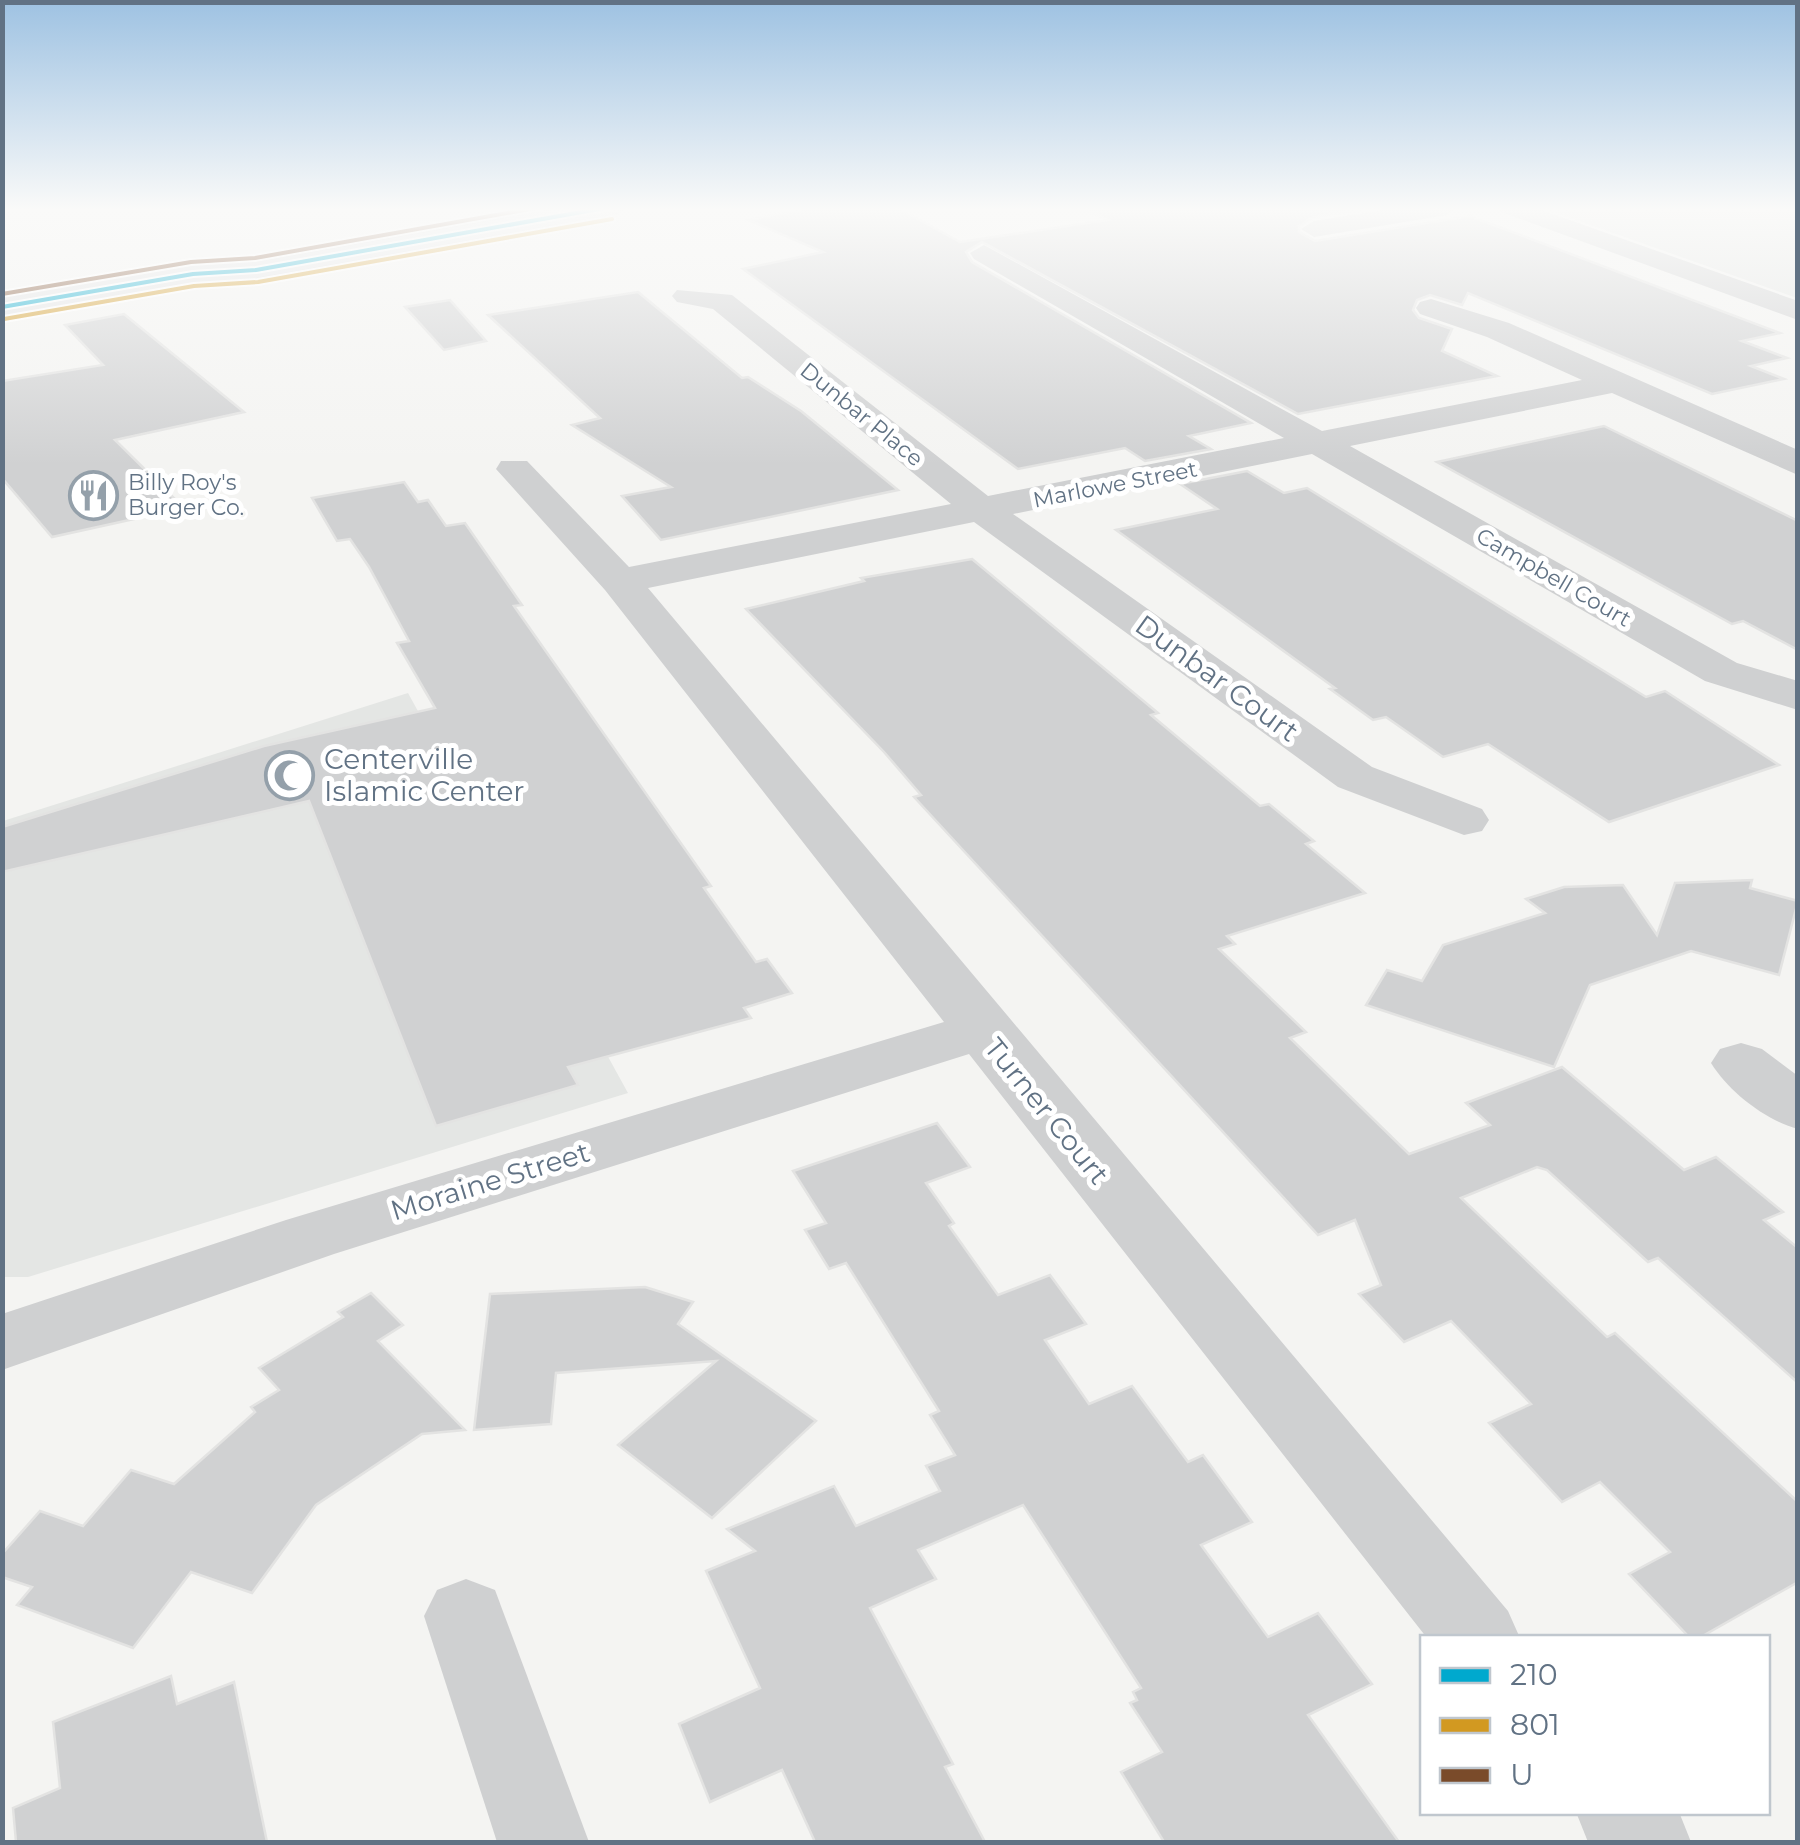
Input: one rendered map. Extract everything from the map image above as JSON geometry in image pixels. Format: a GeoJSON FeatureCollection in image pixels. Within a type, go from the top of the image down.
{"type":"FeatureCollection","features":[{"type":"Feature","properties":{"kind":"main road"},"geometry":{"type":"LineString","coordinates":[[2,308],[86,293]]}},
{"type":"Feature","properties":{"kind":"street","name":"Campbell Court"},"geometry":{"type":"LineString","coordinates":[[1054,293],[1721,672],[1798,696]]}},
{"type":"Feature","properties":{"kind":"street"},"geometry":{"type":"LineString","coordinates":[[1748,293],[1798,311]]}},
{"type":"Feature","properties":{"kind":"street","name":"Dunbar Place"},"geometry":{"type":"LineString","coordinates":[[687,296],[722,301],[983,510]]}},
{"type":"Feature","properties":{"kind":"street"},"geometry":{"type":"LineString","coordinates":[[1430,308],[1498,330],[1610,384],[1798,464]]}},
{"type":"Feature","properties":{"kind":"street","name":"Marlowe Street"},"geometry":{"type":"LineString","coordinates":[[620,581],[1610,384]]}},
{"type":"Feature","properties":{"kind":"street","name":"Turner Court"},"geometry":{"type":"LineString","coordinates":[[514,469],[620,581],[1476,1635]]}},
{"type":"Feature","properties":{"kind":"street","name":"Dunbar Court"},"geometry":{"type":"LineString","coordinates":[[983,510],[1355,778],[1464,820]]}},
{"type":"Feature","properties":{"kind":"street","name":"Moraine Street"},"geometry":{"type":"LineString","coordinates":[[2,1342],[310,1237],[981,1030]]}},
{"type":"Feature","properties":{"kind":"street"},"geometry":{"type":"LineString","coordinates":[[1741,1064],[1798,1108]]}},
{"type":"Feature","properties":{"kind":"street"},"geometry":{"type":"LineString","coordinates":[[466,1616],[543,1842]]}},
{"type":"Feature","properties":{"kind":"street"},"geometry":{"type":"LineString","coordinates":[[1623,1815],[1645,1842]]}},
{"type":"Feature","properties":{"kind":"shaded area"},"geometry":{"type":"Polygon","coordinates":[[[408,693],[628,1093],[28,1277],[3,1277],[3,821],[408,693]]]}},
{"type":"Feature","properties":{"kind":"building"},"geometry":{"type":"Polygon","coordinates":[[[639,293],[742,378],[748,377],[801,411],[898,490],[661,540],[622,496],[671,487],[572,425],[600,418],[488,315],[639,293]]]}},
{"type":"Feature","properties":{"kind":"building"},"geometry":{"type":"Polygon","coordinates":[[[776,293],[1026,293],[1251,423],[1189,436],[1211,449],[1145,461],[1125,448],[1018,469],[776,293]]]}},
{"type":"Feature","properties":{"kind":"building"},"geometry":{"type":"Polygon","coordinates":[[[1076,293],[1468,293],[1462,305],[1430,295],[1417,300],[1413,310],[1419,318],[1452,329],[1442,351],[1497,376],[1298,414],[1076,293]]]}},
{"type":"Feature","properties":{"kind":"building"},"geometry":{"type":"Polygon","coordinates":[[[1468,293],[1674,293],[1780,333],[1742,341],[1787,358],[1751,366],[1784,379],[1712,394],[1468,293]]]}},
{"type":"Feature","properties":{"kind":"building"},"geometry":{"type":"Polygon","coordinates":[[[450,300],[486,341],[444,350],[405,307],[450,300]]]}},
{"type":"Feature","properties":{"kind":"building"},"geometry":{"type":"Polygon","coordinates":[[[124,314],[244,412],[115,440],[184,508],[52,537],[2,478],[2,381],[103,365],[65,325],[124,314]]]}},
{"type":"Feature","properties":{"kind":"building"},"geometry":{"type":"Polygon","coordinates":[[[1604,426],[1798,521],[1798,650],[1743,621],[1732,624],[1437,462],[1604,426]]]}},
{"type":"Feature","properties":{"kind":"building"},"geometry":{"type":"Polygon","coordinates":[[[1247,471],[1284,493],[1307,488],[1646,697],[1665,691],[1779,765],[1609,822],[1488,744],[1443,757],[1386,717],[1373,720],[1330,689],[1335,688],[1116,530],[1217,509],[1180,484],[1247,471]]]}},
{"type":"Feature","properties":{"kind":"building"},"geometry":{"type":"Polygon","coordinates":[[[404,482],[418,502],[428,500],[446,526],[465,523],[522,605],[514,606],[711,886],[704,888],[756,962],[767,959],[792,993],[744,1008],[751,1018],[568,1067],[578,1085],[436,1126],[309,801],[2,872],[2,827],[264,746],[435,708],[397,643],[409,641],[369,567],[350,539],[337,541],[312,498],[404,482]]]}},
{"type":"Feature","properties":{"kind":"building"},"geometry":{"type":"Polygon","coordinates":[[[972,559],[1158,713],[1151,715],[1260,806],[1269,804],[1314,841],[1306,844],[1365,893],[1227,936],[1235,944],[1219,949],[1306,1032],[1290,1038],[1409,1154],[1490,1125],[1466,1103],[1562,1067],[1684,1170],[1716,1157],[1783,1212],[1764,1220],[1798,1248],[1798,1383],[1658,1258],[1648,1262],[1547,1170],[1537,1167],[1461,1198],[1607,1337],[1615,1333],[1798,1502],[1798,1582],[1704,1635],[1687,1635],[1629,1574],[1670,1552],[1600,1482],[1562,1502],[1489,1423],[1531,1404],[1451,1321],[1404,1342],[1359,1294],[1381,1285],[1355,1220],[1318,1235],[914,797],[921,795],[884,752],[746,609],[864,581],[861,578],[972,559]]]}},
{"type":"Feature","properties":{"kind":"building"},"geometry":{"type":"Polygon","coordinates":[[[1752,880],[1750,888],[1798,901],[1779,975],[1691,951],[1590,985],[1554,1067],[1366,1005],[1387,970],[1422,981],[1443,945],[1545,913],[1526,899],[1564,887],[1623,885],[1657,935],[1675,883],[1752,880]]]}},
{"type":"Feature","properties":{"kind":"building"},"geometry":{"type":"Polygon","coordinates":[[[937,1123],[970,1167],[926,1183],[954,1223],[949,1226],[998,1295],[1050,1275],[1086,1324],[1045,1340],[1089,1404],[1132,1386],[1188,1462],[1203,1455],[1252,1522],[1201,1545],[1268,1637],[1318,1613],[1372,1684],[1308,1715],[1399,1842],[1164,1842],[1121,1772],[1162,1752],[1130,1703],[1137,1700],[1133,1692],[1141,1688],[1023,1505],[918,1550],[936,1579],[870,1608],[953,1764],[945,1767],[985,1842],[815,1842],[782,1770],[710,1802],[679,1724],[760,1688],[706,1571],[755,1551],[727,1529],[834,1486],[856,1526],[940,1491],[926,1466],[955,1455],[930,1415],[939,1411],[846,1263],[829,1269],[805,1230],[826,1223],[793,1171],[937,1123]]]}},
{"type":"Feature","properties":{"kind":"building"},"geometry":{"type":"Polygon","coordinates":[[[645,1287],[693,1302],[678,1324],[816,1421],[712,1518],[618,1445],[716,1361],[556,1373],[551,1424],[474,1430],[490,1294],[645,1287]]]}},
{"type":"Feature","properties":{"kind":"building"},"geometry":{"type":"Polygon","coordinates":[[[371,1293],[403,1325],[378,1341],[465,1430],[422,1434],[316,1505],[252,1593],[191,1572],[133,1648],[17,1605],[32,1587],[2,1577],[2,1554],[40,1511],[83,1526],[131,1470],[174,1484],[255,1412],[251,1407],[279,1390],[259,1368],[343,1317],[338,1312],[371,1293]]]}},
{"type":"Feature","properties":{"kind":"building"},"geometry":{"type":"Polygon","coordinates":[[[171,1676],[177,1704],[234,1682],[267,1842],[16,1842],[13,1808],[60,1788],[53,1722],[171,1676]]]}},
{"type":"Feature","properties":{"kind":"transit line","name":"U"},"geometry":{"type":"LineString","coordinates":[[2,294],[7,293]]}},
{"type":"Feature","properties":{"kind":"transit line","name":"210"},"geometry":{"type":"LineString","coordinates":[[2,307],[82,293]]}},
{"type":"Feature","properties":{"kind":"transit line","name":"801"},"geometry":{"type":"LineString","coordinates":[[4,319],[153,293]]}},
{"type":"Feature","properties":{"kind":"place","name":"Billy Roy's Burger Co."},"geometry":{"type":"Point","coordinates":[93,495]}},
{"type":"Feature","properties":{"kind":"place","name":"Centerville Islamic Center"},"geometry":{"type":"Point","coordinates":[289,775]}}]}
